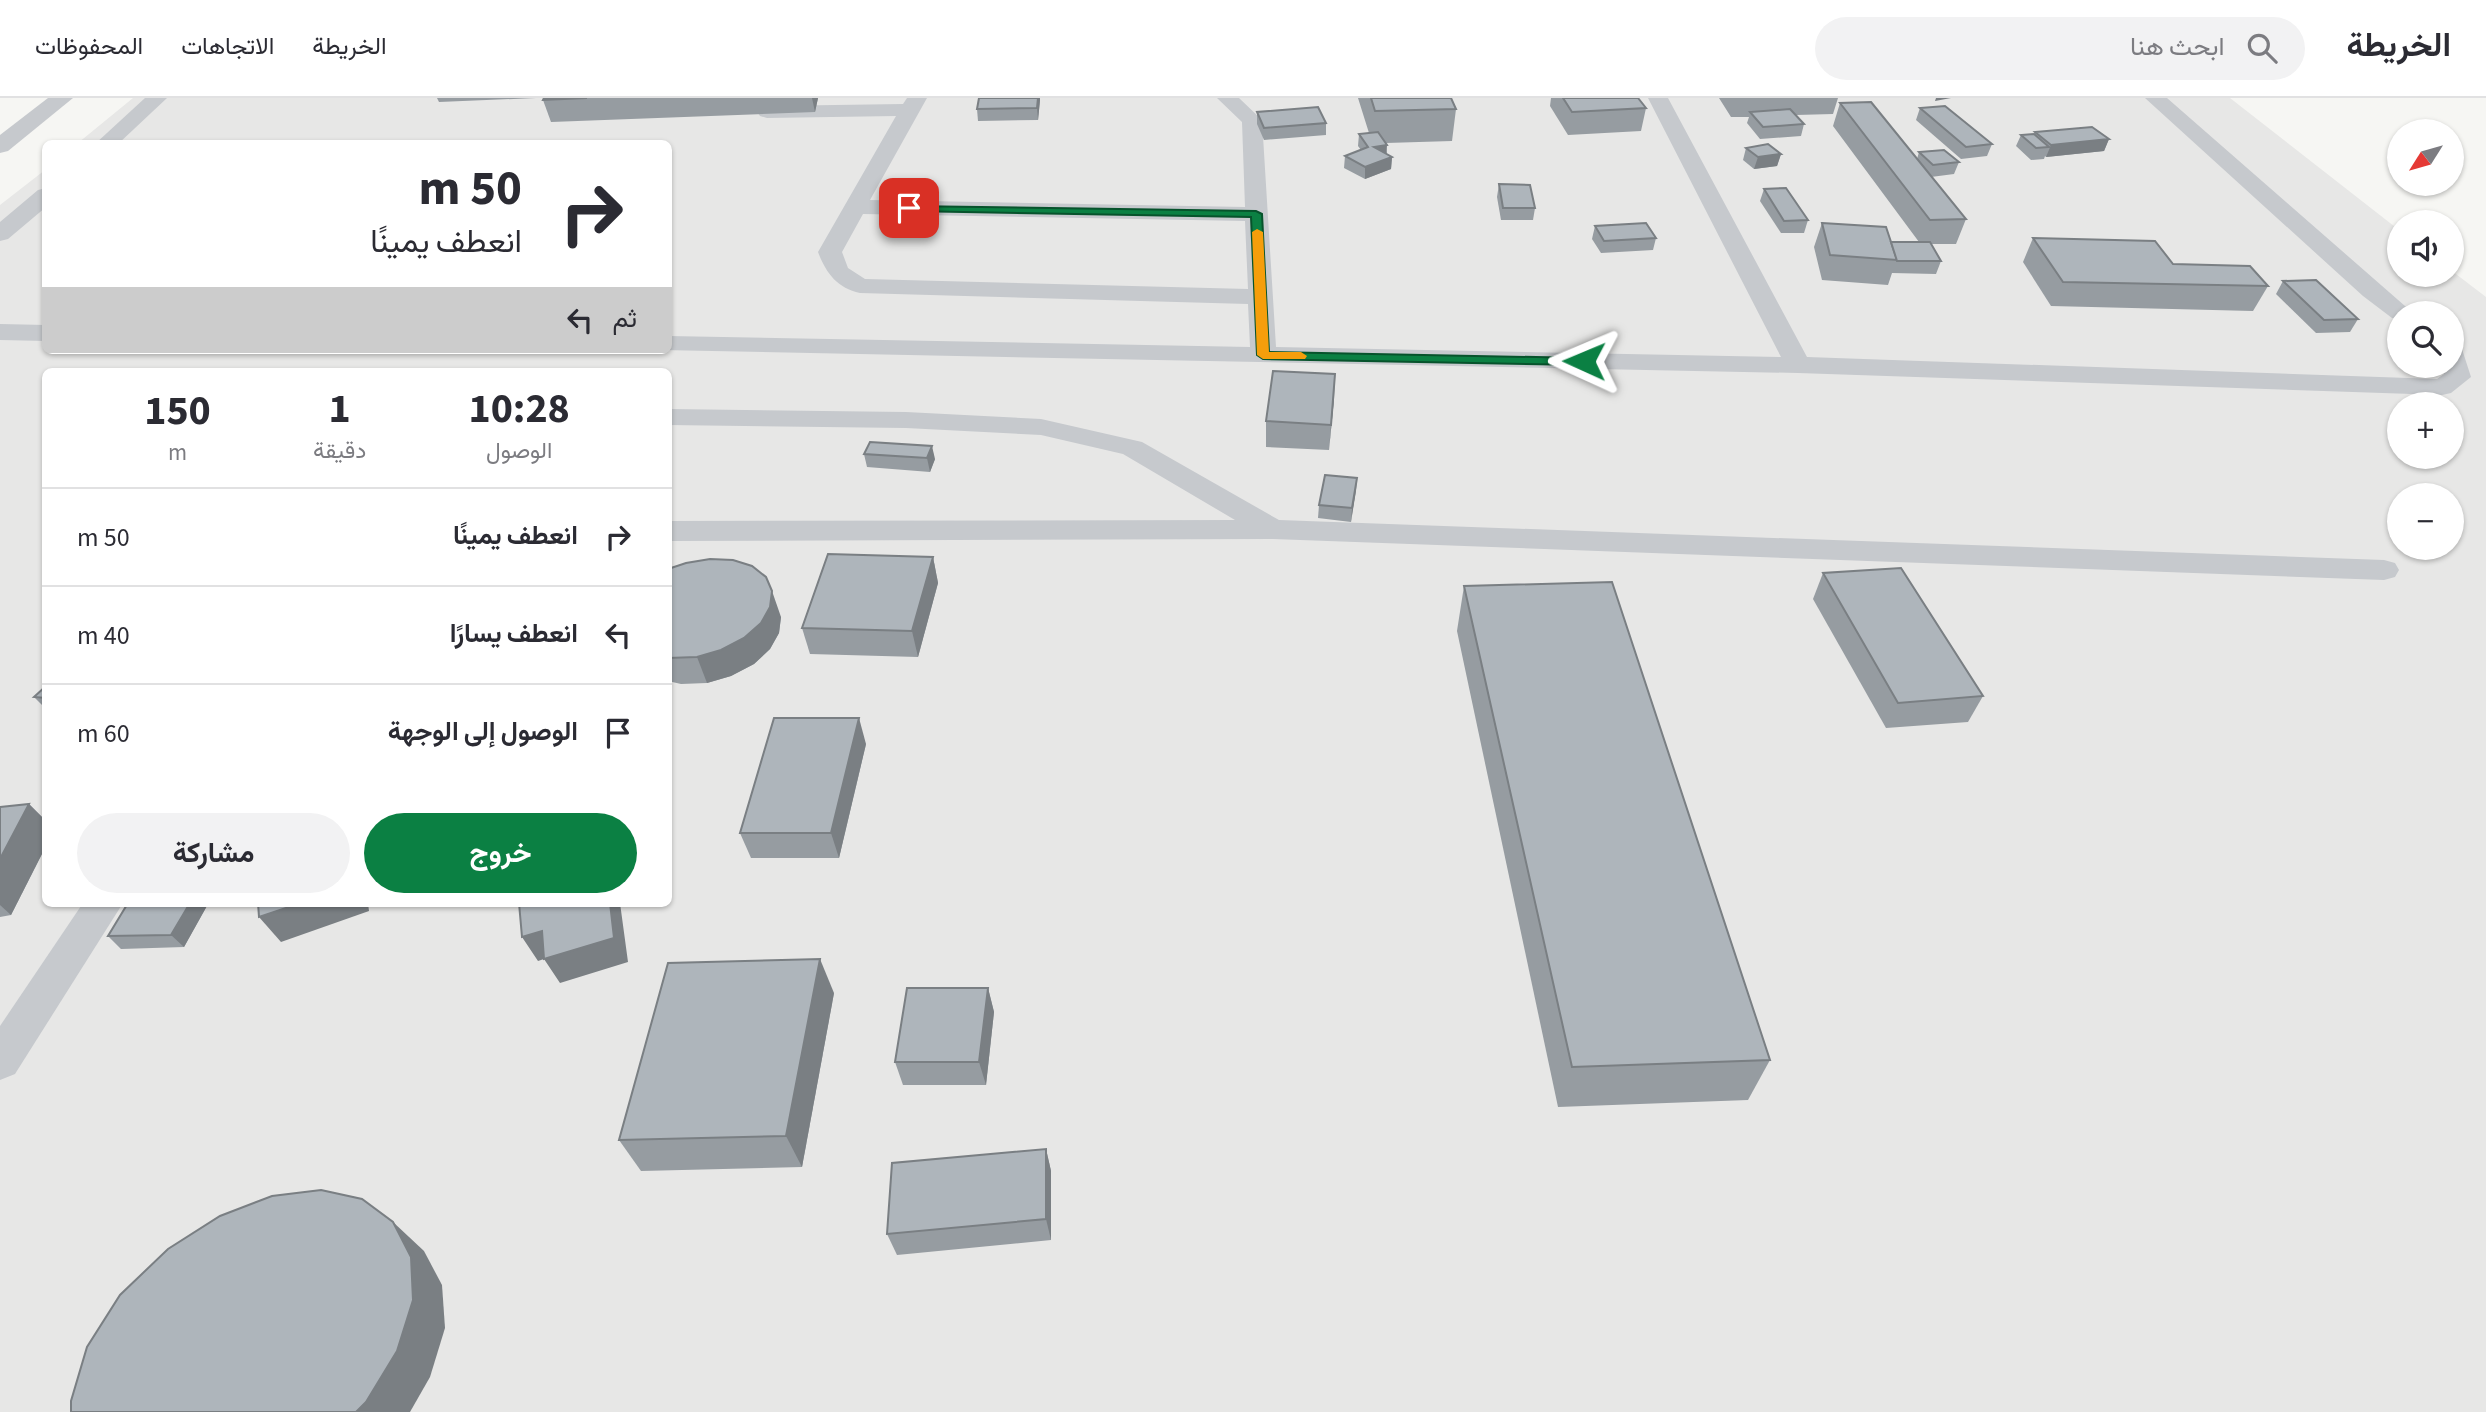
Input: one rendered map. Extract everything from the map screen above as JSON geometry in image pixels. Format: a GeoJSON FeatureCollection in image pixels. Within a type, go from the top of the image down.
{"type":"FeatureCollection","features":[{"type":"Feature","properties":{"kind":"street"},"geometry":{"type":"LineString","coordinates":[[0,146],[62,98]]}},
{"type":"Feature","properties":{"kind":"lane"},"geometry":{"type":"LineString","coordinates":[[110,140],[158,98]]}},
{"type":"Feature","properties":{"kind":"lane"},"geometry":{"type":"LineString","coordinates":[[1227,98],[1252,120],[1263,355]]}},
{"type":"Feature","properties":{"kind":"lane"},"geometry":{"type":"LineString","coordinates":[[1658,98],[1798,365]]}},
{"type":"Feature","properties":{"kind":"lane"},"geometry":{"type":"LineString","coordinates":[[2155,98],[2388,301]]}},
{"type":"Feature","properties":{"kind":"lane"},"geometry":{"type":"LineString","coordinates":[[913,104],[830,252],[838,272],[860,286],[1260,297]]}},
{"type":"Feature","properties":{"kind":"lane"},"geometry":{"type":"LineString","coordinates":[[743,113],[913,104]]}},
{"type":"Feature","properties":{"kind":"lane"},"geometry":{"type":"LineString","coordinates":[[0,234],[42,198]]}},
{"type":"Feature","properties":{"kind":"lane"},"geometry":{"type":"LineString","coordinates":[[856,207],[1256,214]]}},
{"type":"Feature","properties":{"kind":"lane"},"geometry":{"type":"LineString","coordinates":[[0,332],[42,333]]}},
{"type":"Feature","properties":{"kind":"lane"},"geometry":{"type":"LineString","coordinates":[[672,344],[1798,365],[2442,387],[2456,378]]}},
{"type":"Feature","properties":{"kind":"lane"},"geometry":{"type":"LineString","coordinates":[[672,417],[905,420],[1041,427],[1132,448],[1273,529]]}},
{"type":"Feature","properties":{"kind":"lane"},"geometry":{"type":"LineString","coordinates":[[672,531],[1273,529],[2384,570]]}},
{"type":"Feature","properties":{"kind":"lane"},"geometry":{"type":"LineString","coordinates":[[0,1061],[101,907]]}},
{"type":"Feature","properties":{"kind":"shaded area"},"geometry":{"type":"Polygon","coordinates":[[[133,98],[2230,98],[2387,221],[2387,287],[2464,287],[2464,280],[2486,297],[2486,1412],[0,1412],[0,205],[42,172],[42,354],[672,354],[672,140],[82,140],[133,98]]]}},
{"type":"Feature","properties":{"kind":"building"},"geometry":{"type":"Polygon","coordinates":[[[544,98],[587,98],[543,100],[544,98]]]}},
{"type":"Feature","properties":{"kind":"building"},"geometry":{"type":"Polygon","coordinates":[[[979,98],[1038,98],[1037,108],[977,109],[979,98]]]}},
{"type":"Feature","properties":{"kind":"building"},"geometry":{"type":"Polygon","coordinates":[[[1371,98],[1451,98],[1456,109],[1375,111],[1371,98]]]}},
{"type":"Feature","properties":{"kind":"building"},"geometry":{"type":"Polygon","coordinates":[[[1563,98],[1638,98],[1646,108],[1572,112],[1563,98]]]}},
{"type":"Feature","properties":{"kind":"building"},"geometry":{"type":"Polygon","coordinates":[[[1871,102],[1966,219],[1930,220],[1840,103],[1871,102]]]}},
{"type":"Feature","properties":{"kind":"building"},"geometry":{"type":"Polygon","coordinates":[[[1945,106],[1992,144],[1966,147],[1920,108],[1945,106]]]}},
{"type":"Feature","properties":{"kind":"building"},"geometry":{"type":"Polygon","coordinates":[[[1318,107],[1326,123],[1264,128],[1257,112],[1318,107]]]}},
{"type":"Feature","properties":{"kind":"building"},"geometry":{"type":"Polygon","coordinates":[[[1790,109],[1804,124],[1763,127],[1750,112],[1790,109]]]}},
{"type":"Feature","properties":{"kind":"building"},"geometry":{"type":"Polygon","coordinates":[[[2092,127],[2109,139],[2051,145],[2035,132],[2092,127]]]}},
{"type":"Feature","properties":{"kind":"building"},"geometry":{"type":"Polygon","coordinates":[[[1378,132],[1387,145],[1374,147],[1392,157],[1365,167],[1345,156],[1368,147],[1359,134],[1378,132]]]}},
{"type":"Feature","properties":{"kind":"building"},"geometry":{"type":"Polygon","coordinates":[[[2034,134],[2049,147],[2036,148],[2021,135],[2034,134]]]}},
{"type":"Feature","properties":{"kind":"building"},"geometry":{"type":"Polygon","coordinates":[[[1768,144],[1781,154],[1758,157],[1746,148],[1768,144]]]}},
{"type":"Feature","properties":{"kind":"building"},"geometry":{"type":"Polygon","coordinates":[[[1944,150],[1959,162],[1933,165],[1919,152],[1944,150]]]}},
{"type":"Feature","properties":{"kind":"building"},"geometry":{"type":"Polygon","coordinates":[[[1499,184],[1530,185],[1535,208],[1503,208],[1499,184]]]}},
{"type":"Feature","properties":{"kind":"building"},"geometry":{"type":"Polygon","coordinates":[[[1786,188],[1808,220],[1784,221],[1764,189],[1786,188]]]}},
{"type":"Feature","properties":{"kind":"building"},"geometry":{"type":"Polygon","coordinates":[[[1646,223],[1656,238],[1604,241],[1595,226],[1646,223]]]}},
{"type":"Feature","properties":{"kind":"building"},"geometry":{"type":"Polygon","coordinates":[[[1822,223],[1886,227],[1897,260],[1830,255],[1822,223]]]}},
{"type":"Feature","properties":{"kind":"building"},"geometry":{"type":"Polygon","coordinates":[[[2033,238],[2155,241],[2173,264],[2250,266],[2268,286],[2063,282],[2033,238]]]}},
{"type":"Feature","properties":{"kind":"building"},"geometry":{"type":"Polygon","coordinates":[[[1891,242],[1930,242],[1941,261],[1897,261],[1891,242]]]}},
{"type":"Feature","properties":{"kind":"building"},"geometry":{"type":"Polygon","coordinates":[[[2316,280],[2358,319],[2324,320],[2283,281],[2316,280]]]}},
{"type":"Feature","properties":{"kind":"building"},"geometry":{"type":"Polygon","coordinates":[[[1273,371],[1335,374],[1331,425],[1266,421],[1273,371]]]}},
{"type":"Feature","properties":{"kind":"building"},"geometry":{"type":"Polygon","coordinates":[[[870,442],[932,446],[927,458],[864,454],[870,442]]]}},
{"type":"Feature","properties":{"kind":"building"},"geometry":{"type":"Polygon","coordinates":[[[1325,475],[1357,478],[1352,508],[1319,505],[1325,475]]]}},
{"type":"Feature","properties":{"kind":"building"},"geometry":{"type":"Polygon","coordinates":[[[828,554],[933,557],[912,631],[802,628],[828,554]]]}},
{"type":"Feature","properties":{"kind":"building"},"geometry":{"type":"Polygon","coordinates":[[[710,559],[733,560],[752,566],[766,577],[772,591],[770,607],[761,623],[744,638],[721,650],[697,657],[672,658],[672,568],[710,559]]]}},
{"type":"Feature","properties":{"kind":"building"},"geometry":{"type":"Polygon","coordinates":[[[1901,568],[1983,696],[1898,703],[1823,573],[1901,568]]]}},
{"type":"Feature","properties":{"kind":"building"},"geometry":{"type":"Polygon","coordinates":[[[1612,582],[1770,1060],[1572,1067],[1464,586],[1612,582]]]}},
{"type":"Feature","properties":{"kind":"building"},"geometry":{"type":"Polygon","coordinates":[[[42,690],[42,698],[34,697],[42,690]]]}},
{"type":"Feature","properties":{"kind":"building"},"geometry":{"type":"Polygon","coordinates":[[[774,718],[859,718],[831,833],[740,833],[774,718]]]}},
{"type":"Feature","properties":{"kind":"building"},"geometry":{"type":"Polygon","coordinates":[[[29,804],[0,859],[0,807],[29,804]]]}},
{"type":"Feature","properties":{"kind":"building"},"geometry":{"type":"Polygon","coordinates":[[[126,907],[188,907],[171,935],[108,936],[126,907]]]}},
{"type":"Feature","properties":{"kind":"building"},"geometry":{"type":"Polygon","coordinates":[[[258,907],[289,907],[259,917],[258,907]]]}},
{"type":"Feature","properties":{"kind":"building"},"geometry":{"type":"Polygon","coordinates":[[[519,907],[610,907],[614,938],[544,959],[542,931],[522,937],[519,907]]]}},
{"type":"Feature","properties":{"kind":"building"},"geometry":{"type":"Polygon","coordinates":[[[820,959],[786,1136],[619,1140],[668,963],[820,959]]]}},
{"type":"Feature","properties":{"kind":"building"},"geometry":{"type":"Polygon","coordinates":[[[907,988],[988,988],[979,1062],[895,1062],[907,988]]]}},
{"type":"Feature","properties":{"kind":"building"},"geometry":{"type":"Polygon","coordinates":[[[1046,1149],[1046,1219],[887,1234],[892,1163],[1046,1149]]]}},
{"type":"Feature","properties":{"kind":"building"},"geometry":{"type":"Polygon","coordinates":[[[321,1190],[362,1199],[393,1222],[411,1257],[413,1300],[397,1351],[366,1402],[356,1412],[71,1412],[71,1401],[87,1347],[120,1295],[168,1249],[220,1216],[272,1196],[321,1190]]]}},
{"type":"Feature","properties":{"kind":"slow traffic"},"geometry":{"type":"LineString","coordinates":[[1257,232],[1263,355],[1301,356]]}},
{"type":"Feature","properties":{"kind":"route"},"geometry":{"type":"LineString","coordinates":[[909,208],[1256,214],[1263,355],[1584,361]]}}]}
